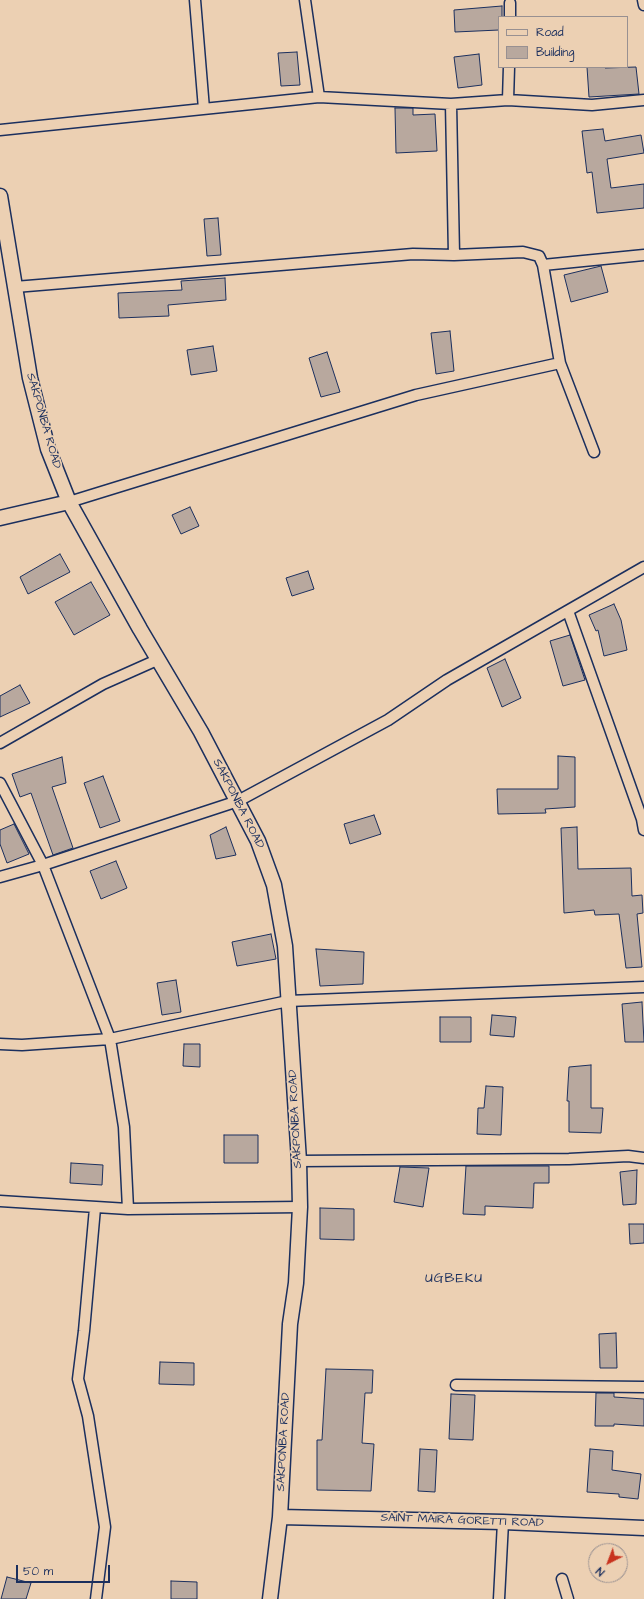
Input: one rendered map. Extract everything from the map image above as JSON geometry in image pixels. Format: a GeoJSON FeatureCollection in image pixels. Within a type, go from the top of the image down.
{"type":"FeatureCollection","features":[{"type":"Feature","properties":{"kind":"main road","name":"SAKPONBA ROAD"},"geometry":{"type":"LineString","coordinates":[[0,196],[30,378],[48,449],[69,502],[158,660],[201,732],[258,841],[274,885],[286,946],[288,1001],[299,1161],[300,1206],[296,1283],[290,1331],[280,1517],[270,1599]]}},
{"type":"Feature","properties":{"kind":"main road"},"geometry":{"type":"LineString","coordinates":[[0,518],[69,502]]}},
{"type":"Feature","properties":{"kind":"main road","name":"SAINT MAIRA GORETTI ROAD"},"geometry":{"type":"LineString","coordinates":[[280,1517],[503,1522],[644,1528]]}},
{"type":"Feature","properties":{"kind":"street"},"geometry":{"type":"LineString","coordinates":[[195,0],[204,109]]}},
{"type":"Feature","properties":{"kind":"street"},"geometry":{"type":"LineString","coordinates":[[305,0],[319,97]]}},
{"type":"Feature","properties":{"kind":"street"},"geometry":{"type":"LineString","coordinates":[[644,0],[644,5]]}},
{"type":"Feature","properties":{"kind":"street"},"geometry":{"type":"LineString","coordinates":[[510,3],[510,16]]}},
{"type":"Feature","properties":{"kind":"street"},"geometry":{"type":"LineString","coordinates":[[508,68],[508,100]]}},
{"type":"Feature","properties":{"kind":"street"},"geometry":{"type":"LineString","coordinates":[[0,130],[319,97],[451,104],[508,100],[592,105],[644,100]]}},
{"type":"Feature","properties":{"kind":"street"},"geometry":{"type":"LineString","coordinates":[[451,104],[454,255]]}},
{"type":"Feature","properties":{"kind":"street"},"geometry":{"type":"LineString","coordinates":[[15,287],[413,254],[454,255],[523,252],[539,256],[543,265],[560,363],[594,452]]}},
{"type":"Feature","properties":{"kind":"street"},"geometry":{"type":"LineString","coordinates":[[543,265],[644,254]]}},
{"type":"Feature","properties":{"kind":"street"},"geometry":{"type":"LineString","coordinates":[[69,502],[416,395],[560,363]]}},
{"type":"Feature","properties":{"kind":"street"},"geometry":{"type":"LineString","coordinates":[[0,877],[44,865],[238,801],[388,720],[446,680],[644,567]]}},
{"type":"Feature","properties":{"kind":"street"},"geometry":{"type":"LineString","coordinates":[[568,611],[642,819],[644,830]]}},
{"type":"Feature","properties":{"kind":"street"},"geometry":{"type":"LineString","coordinates":[[0,743],[103,684],[158,660]]}},
{"type":"Feature","properties":{"kind":"street"},"geometry":{"type":"LineString","coordinates":[[0,782],[44,865],[110,1039],[124,1127],[128,1209]]}},
{"type":"Feature","properties":{"kind":"street"},"geometry":{"type":"LineString","coordinates":[[0,1044],[22,1045],[110,1039],[288,1001],[644,987]]}},
{"type":"Feature","properties":{"kind":"street"},"geometry":{"type":"LineString","coordinates":[[299,1161],[569,1159],[628,1156],[644,1158]]}},
{"type":"Feature","properties":{"kind":"street"},"geometry":{"type":"LineString","coordinates":[[0,1201],[128,1209],[300,1206]]}},
{"type":"Feature","properties":{"kind":"street"},"geometry":{"type":"LineString","coordinates":[[95,1208],[84,1331],[78,1379],[88,1416],[105,1527],[96,1599]]}},
{"type":"Feature","properties":{"kind":"street"},"geometry":{"type":"LineString","coordinates":[[456,1385],[644,1387]]}},
{"type":"Feature","properties":{"kind":"street"},"geometry":{"type":"LineString","coordinates":[[499,1599],[503,1522]]}},
{"type":"Feature","properties":{"kind":"street"},"geometry":{"type":"LineString","coordinates":[[562,1579],[568,1599]]}},
{"type":"Feature","properties":{"kind":"building"},"geometry":{"type":"Polygon","coordinates":[[[502,6],[502,16],[498,16],[498,30],[455,32],[454,10],[502,6]]]}},
{"type":"Feature","properties":{"kind":"building"},"geometry":{"type":"Polygon","coordinates":[[[297,52],[300,85],[281,86],[278,53],[297,52]]]}},
{"type":"Feature","properties":{"kind":"building"},"geometry":{"type":"Polygon","coordinates":[[[479,54],[482,85],[458,88],[454,57],[479,54]]]}},
{"type":"Feature","properties":{"kind":"building"},"geometry":{"type":"Polygon","coordinates":[[[636,67],[639,94],[589,97],[587,68],[636,67]]]}},
{"type":"Feature","properties":{"kind":"building"},"geometry":{"type":"Polygon","coordinates":[[[395,108],[413,108],[413,115],[435,114],[437,151],[396,153],[395,108]]]}},
{"type":"Feature","properties":{"kind":"building"},"geometry":{"type":"Polygon","coordinates":[[[603,129],[605,141],[641,135],[644,153],[607,159],[611,188],[644,184],[644,208],[597,213],[592,172],[587,173],[582,131],[603,129]]]}},
{"type":"Feature","properties":{"kind":"building"},"geometry":{"type":"Polygon","coordinates":[[[218,218],[221,255],[207,256],[204,219],[218,218]]]}},
{"type":"Feature","properties":{"kind":"building"},"geometry":{"type":"Polygon","coordinates":[[[601,266],[608,292],[571,302],[564,275],[601,266]]]}},
{"type":"Feature","properties":{"kind":"building"},"geometry":{"type":"Polygon","coordinates":[[[225,278],[226,300],[168,305],[169,316],[119,318],[118,293],[182,290],[181,281],[225,278]]]}},
{"type":"Feature","properties":{"kind":"building"},"geometry":{"type":"Polygon","coordinates":[[[450,331],[454,371],[436,374],[431,333],[450,331]]]}},
{"type":"Feature","properties":{"kind":"building"},"geometry":{"type":"Polygon","coordinates":[[[213,346],[217,371],[191,375],[187,350],[213,346]]]}},
{"type":"Feature","properties":{"kind":"building"},"geometry":{"type":"Polygon","coordinates":[[[327,352],[340,392],[321,397],[309,358],[327,352]]]}},
{"type":"Feature","properties":{"kind":"building"},"geometry":{"type":"Polygon","coordinates":[[[190,507],[199,526],[181,534],[172,515],[190,507]]]}},
{"type":"Feature","properties":{"kind":"building"},"geometry":{"type":"Polygon","coordinates":[[[60,554],[70,572],[28,594],[20,577],[60,554]]]}},
{"type":"Feature","properties":{"kind":"building"},"geometry":{"type":"Polygon","coordinates":[[[308,571],[314,589],[292,596],[286,578],[308,571]]]}},
{"type":"Feature","properties":{"kind":"building"},"geometry":{"type":"Polygon","coordinates":[[[91,582],[110,615],[74,635],[55,602],[91,582]]]}},
{"type":"Feature","properties":{"kind":"building"},"geometry":{"type":"Polygon","coordinates":[[[614,604],[621,620],[627,650],[604,656],[598,630],[596,631],[589,615],[614,604]]]}},
{"type":"Feature","properties":{"kind":"building"},"geometry":{"type":"Polygon","coordinates":[[[570,635],[585,680],[563,686],[550,641],[570,635]]]}},
{"type":"Feature","properties":{"kind":"building"},"geometry":{"type":"Polygon","coordinates":[[[505,659],[521,698],[502,707],[487,668],[505,659]]]}},
{"type":"Feature","properties":{"kind":"building"},"geometry":{"type":"Polygon","coordinates":[[[20,685],[30,703],[0,717],[0,696],[20,685]]]}},
{"type":"Feature","properties":{"kind":"building"},"geometry":{"type":"Polygon","coordinates":[[[558,756],[575,757],[575,807],[545,809],[546,813],[498,814],[497,789],[558,789],[558,756]]]}},
{"type":"Feature","properties":{"kind":"building"},"geometry":{"type":"Polygon","coordinates":[[[62,757],[66,783],[52,787],[73,848],[53,855],[31,793],[20,797],[12,774],[62,757]]]}},
{"type":"Feature","properties":{"kind":"building"},"geometry":{"type":"Polygon","coordinates":[[[103,776],[120,821],[100,828],[84,783],[103,776]]]}},
{"type":"Feature","properties":{"kind":"building"},"geometry":{"type":"Polygon","coordinates":[[[374,815],[381,834],[350,844],[344,824],[374,815]]]}},
{"type":"Feature","properties":{"kind":"building"},"geometry":{"type":"Polygon","coordinates":[[[14,824],[29,854],[7,863],[0,844],[0,830],[14,824]]]}},
{"type":"Feature","properties":{"kind":"building"},"geometry":{"type":"Polygon","coordinates":[[[226,827],[236,855],[216,859],[210,835],[226,827]]]}},
{"type":"Feature","properties":{"kind":"building"},"geometry":{"type":"Polygon","coordinates":[[[577,827],[578,869],[631,868],[632,896],[642,895],[643,913],[637,914],[642,967],[626,968],[619,914],[595,915],[594,910],[564,913],[561,828],[577,827]]]}},
{"type":"Feature","properties":{"kind":"building"},"geometry":{"type":"Polygon","coordinates":[[[116,861],[127,888],[101,899],[90,871],[116,861]]]}},
{"type":"Feature","properties":{"kind":"building"},"geometry":{"type":"Polygon","coordinates":[[[271,934],[276,959],[237,966],[232,942],[271,934]]]}},
{"type":"Feature","properties":{"kind":"building"},"geometry":{"type":"Polygon","coordinates":[[[316,949],[364,952],[363,984],[320,986],[316,949]]]}},
{"type":"Feature","properties":{"kind":"building"},"geometry":{"type":"Polygon","coordinates":[[[176,980],[181,1012],[162,1015],[157,983],[176,980]]]}},
{"type":"Feature","properties":{"kind":"building"},"geometry":{"type":"Polygon","coordinates":[[[642,1002],[644,1042],[625,1042],[622,1004],[642,1002]]]}},
{"type":"Feature","properties":{"kind":"building"},"geometry":{"type":"Polygon","coordinates":[[[492,1015],[516,1017],[514,1037],[490,1035],[492,1015]]]}},
{"type":"Feature","properties":{"kind":"building"},"geometry":{"type":"Polygon","coordinates":[[[440,1017],[471,1017],[471,1042],[440,1042],[440,1017]]]}},
{"type":"Feature","properties":{"kind":"building"},"geometry":{"type":"Polygon","coordinates":[[[184,1044],[200,1044],[200,1067],[183,1066],[184,1044]]]}},
{"type":"Feature","properties":{"kind":"building"},"geometry":{"type":"Polygon","coordinates":[[[591,1065],[591,1108],[603,1108],[601,1133],[569,1132],[569,1101],[567,1101],[569,1067],[591,1065]]]}},
{"type":"Feature","properties":{"kind":"building"},"geometry":{"type":"Polygon","coordinates":[[[486,1086],[503,1087],[501,1135],[477,1134],[478,1108],[484,1108],[486,1086]]]}},
{"type":"Feature","properties":{"kind":"building"},"geometry":{"type":"Polygon","coordinates":[[[224,1135],[258,1135],[258,1163],[224,1163],[224,1135]]]}},
{"type":"Feature","properties":{"kind":"building"},"geometry":{"type":"Polygon","coordinates":[[[71,1163],[103,1165],[102,1185],[70,1183],[71,1163]]]}},
{"type":"Feature","properties":{"kind":"building"},"geometry":{"type":"Polygon","coordinates":[[[466,1166],[549,1166],[549,1183],[534,1183],[533,1208],[485,1206],[485,1215],[463,1214],[466,1166]]]}},
{"type":"Feature","properties":{"kind":"building"},"geometry":{"type":"Polygon","coordinates":[[[400,1167],[429,1168],[423,1207],[394,1202],[400,1167]]]}},
{"type":"Feature","properties":{"kind":"building"},"geometry":{"type":"Polygon","coordinates":[[[637,1170],[636,1204],[623,1205],[620,1172],[637,1170]]]}},
{"type":"Feature","properties":{"kind":"building"},"geometry":{"type":"Polygon","coordinates":[[[320,1208],[354,1209],[354,1240],[320,1239],[320,1208]]]}},
{"type":"Feature","properties":{"kind":"building"},"geometry":{"type":"Polygon","coordinates":[[[629,1224],[644,1224],[644,1243],[630,1244],[629,1224]]]}},
{"type":"Feature","properties":{"kind":"building"},"geometry":{"type":"Polygon","coordinates":[[[616,1333],[617,1368],[600,1368],[599,1334],[616,1333]]]}},
{"type":"Feature","properties":{"kind":"building"},"geometry":{"type":"Polygon","coordinates":[[[160,1362],[194,1363],[194,1385],[159,1384],[160,1362]]]}},
{"type":"Feature","properties":{"kind":"building"},"geometry":{"type":"Polygon","coordinates":[[[326,1369],[373,1370],[372,1393],[365,1393],[362,1443],[374,1444],[371,1491],[317,1490],[317,1440],[322,1440],[326,1369]]]}},
{"type":"Feature","properties":{"kind":"building"},"geometry":{"type":"Polygon","coordinates":[[[596,1393],[614,1393],[614,1397],[644,1399],[644,1426],[614,1424],[614,1426],[595,1426],[596,1393]]]}},
{"type":"Feature","properties":{"kind":"building"},"geometry":{"type":"Polygon","coordinates":[[[451,1394],[475,1395],[473,1440],[449,1439],[451,1394]]]}},
{"type":"Feature","properties":{"kind":"building"},"geometry":{"type":"Polygon","coordinates":[[[420,1449],[437,1450],[435,1492],[418,1491],[420,1449]]]}},
{"type":"Feature","properties":{"kind":"building"},"geometry":{"type":"Polygon","coordinates":[[[590,1449],[613,1451],[612,1470],[641,1474],[638,1499],[619,1497],[619,1494],[587,1492],[590,1449]]]}},
{"type":"Feature","properties":{"kind":"building"},"geometry":{"type":"Polygon","coordinates":[[[7,1577],[31,1583],[26,1599],[1,1599],[7,1577]]]}},
{"type":"Feature","properties":{"kind":"building"},"geometry":{"type":"Polygon","coordinates":[[[171,1581],[197,1582],[197,1599],[171,1599],[171,1581]]]}},
{"type":"Feature","properties":{"kind":"district","name":"UGBEKU"},"geometry":{"type":"Point","coordinates":[454,1279]}}]}
